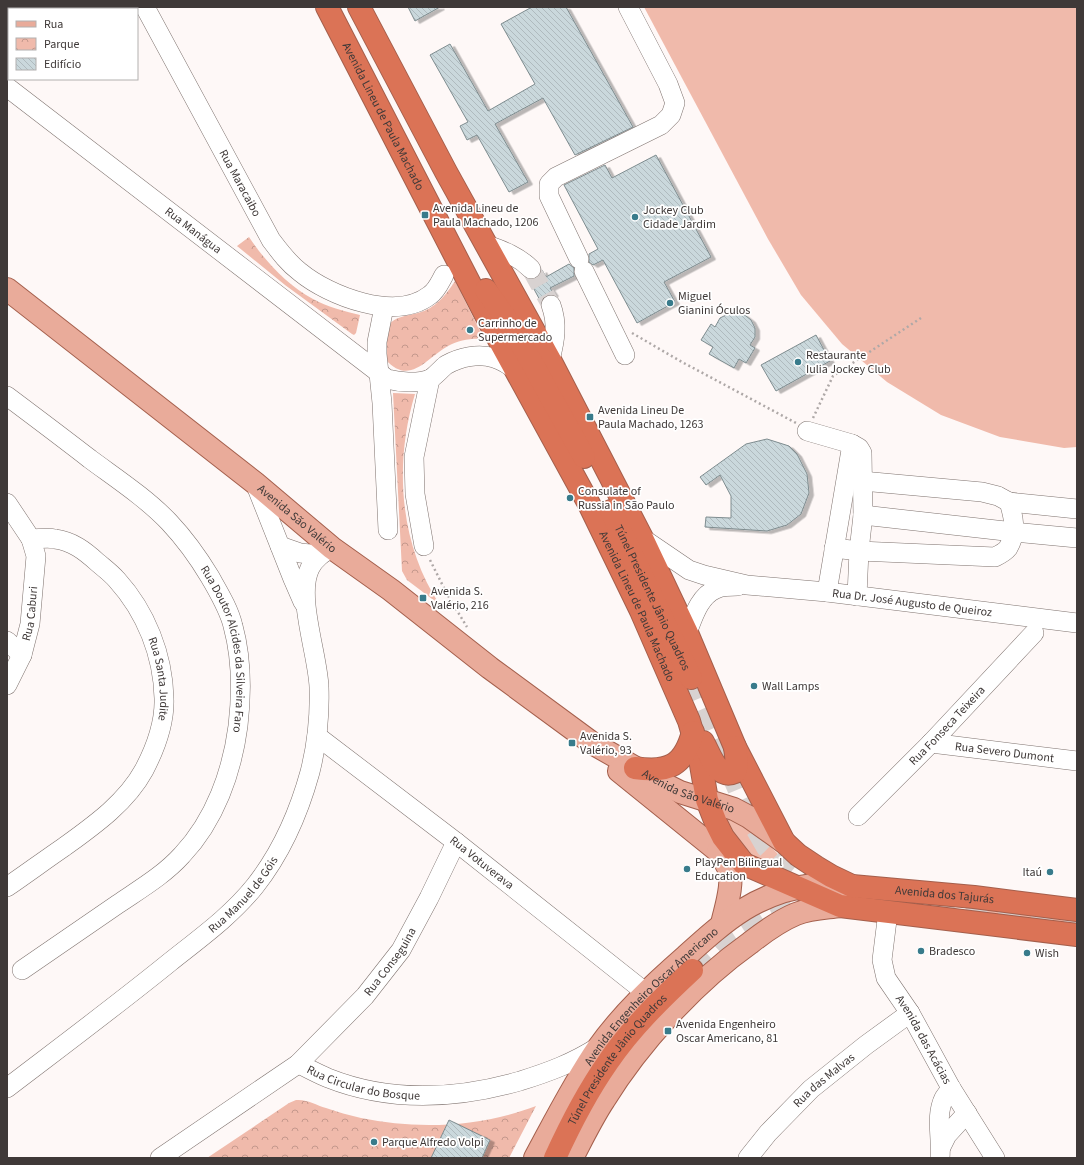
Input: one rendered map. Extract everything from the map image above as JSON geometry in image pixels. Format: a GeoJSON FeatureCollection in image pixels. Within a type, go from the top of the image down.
{"type":"FeatureCollection","features":[{"type":"Feature","properties":{"kind":"highway","name":"Avenida Lineu de Paula Machado"},"geometry":{"type":"LineString","coordinates":[[327,7],[438,222],[589,504],[641,611],[691,727],[708,800],[723,837],[744,864],[805,886],[840,906]]}},
{"type":"Feature","properties":{"kind":"highway"},"geometry":{"type":"LineString","coordinates":[[359,7],[446,172],[550,360],[642,538],[687,634],[735,747],[784,842],[798,855],[816,867],[852,886]]}},
{"type":"Feature","properties":{"kind":"highway","name":"Túnel Presidente Jânio Quadros"},"geometry":{"type":"LineString","coordinates":[[438,222],[512,327],[587,463],[691,678]]}},
{"type":"Feature","properties":{"kind":"highway","name":"Túnel Presidente Jânio Quadros"},"geometry":{"type":"LineString","coordinates":[[488,248],[512,327]]}},
{"type":"Feature","properties":{"kind":"highway"},"geometry":{"type":"LineString","coordinates":[[691,727],[699,734],[714,764],[725,774],[735,772],[737,761],[735,747]]}},
{"type":"Feature","properties":{"kind":"highway"},"geometry":{"type":"LineString","coordinates":[[635,768],[659,770],[674,765],[687,749],[691,727]]}},
{"type":"Feature","properties":{"kind":"highway","name":"Avenida dos Tajurás"},"geometry":{"type":"LineString","coordinates":[[852,886],[974,897],[1077,910]]}},
{"type":"Feature","properties":{"kind":"highway","name":"Avenida dos Tajurás"},"geometry":{"type":"LineString","coordinates":[[840,906],[1077,935]]}},
{"type":"Feature","properties":{"kind":"highway","name":"Túnel Presidente Jânio Quadros"},"geometry":{"type":"LineString","coordinates":[[555,1158],[580,1109],[608,1062],[629,1035],[661,1000],[692,970]]}},
{"type":"Feature","properties":{"kind":"main road","name":"Avenida São Valério"},"geometry":{"type":"LineString","coordinates":[[7,289],[256,484],[326,551],[391,590],[490,668],[592,743],[680,792],[734,809],[749,817],[784,842]]}},
{"type":"Feature","properties":{"kind":"main road","name":"Avenida São Valério"},"geometry":{"type":"LineString","coordinates":[[592,743],[618,770],[718,851],[744,864]]}},
{"type":"Feature","properties":{"kind":"main road"},"geometry":{"type":"LineString","coordinates":[[718,851],[729,870],[730,878],[722,924]]}},
{"type":"Feature","properties":{"kind":"main road","name":"Avenida dos Tajurás"},"geometry":{"type":"LineString","coordinates":[[805,886],[825,884],[852,886]]}},
{"type":"Feature","properties":{"kind":"main road","name":"Avenida Engenheiro Oscar Americano"},"geometry":{"type":"LineString","coordinates":[[535,1158],[572,1088],[599,1047],[645,992],[722,924],[770,896],[805,886]]}},
{"type":"Feature","properties":{"kind":"main road"},"geometry":{"type":"LineString","coordinates":[[754,904],[764,906],[770,911],[772,920],[770,928]]}},
{"type":"Feature","properties":{"kind":"main road"},"geometry":{"type":"LineString","coordinates":[[572,1158],[603,1100],[644,1044],[682,1002],[728,958],[770,928],[788,918],[809,910],[840,906]]}},
{"type":"Feature","properties":{"kind":"street","name":"Rua Maracaibo"},"geometry":{"type":"LineString","coordinates":[[145,7],[271,240],[289,262],[301,273],[324,288],[358,301],[384,307],[415,303],[430,295],[444,275]]}},
{"type":"Feature","properties":{"kind":"street"},"geometry":{"type":"LineString","coordinates":[[625,355],[549,196],[549,184],[556,177],[661,125],[671,115],[674,103],[668,84],[628,7]]}},
{"type":"Feature","properties":{"kind":"street","name":"Rua Manágua"},"geometry":{"type":"LineString","coordinates":[[7,87],[379,374],[387,379],[396,381],[414,382],[430,379]]}},
{"type":"Feature","properties":{"kind":"street"},"geometry":{"type":"LineString","coordinates":[[488,248],[515,255],[531,269]]}},
{"type":"Feature","properties":{"kind":"street"},"geometry":{"type":"LineString","coordinates":[[550,360],[555,339],[551,305]]}},
{"type":"Feature","properties":{"kind":"street"},"geometry":{"type":"LineString","coordinates":[[384,307],[377,342],[377,354],[382,403],[388,530]]}},
{"type":"Feature","properties":{"kind":"street"},"geometry":{"type":"LineString","coordinates":[[424,546],[415,494],[414,457],[430,379],[447,365],[463,358],[477,356],[494,358],[516,369]]}},
{"type":"Feature","properties":{"kind":"street","name":"Rua Doutor Alcides da Silveira Faro"},"geometry":{"type":"LineString","coordinates":[[7,396],[135,492],[167,520],[186,541],[222,596],[233,625],[239,656],[241,681],[240,705],[235,746],[228,772],[213,812],[200,832],[182,855],[150,882],[22,970]]}},
{"type":"Feature","properties":{"kind":"street"},"geometry":{"type":"LineString","coordinates":[[807,430],[852,444],[859,448],[862,453],[863,515],[859,551],[857,596]]}},
{"type":"Feature","properties":{"kind":"street"},"geometry":{"type":"LineString","coordinates":[[827,592],[852,444]]}},
{"type":"Feature","properties":{"kind":"street"},"geometry":{"type":"LineString","coordinates":[[862,481],[982,492],[998,496],[1009,502],[1077,509]]}},
{"type":"Feature","properties":{"kind":"street","name":"Rua Manuel de Góis"},"geometry":{"type":"LineString","coordinates":[[256,484],[293,579],[307,610]]}},
{"type":"Feature","properties":{"kind":"street"},"geometry":{"type":"LineString","coordinates":[[834,548],[859,551],[995,557],[1007,549],[1014,532],[1014,518],[1009,502]]}},
{"type":"Feature","properties":{"kind":"street"},"geometry":{"type":"LineString","coordinates":[[7,503],[31,539]]}},
{"type":"Feature","properties":{"kind":"street"},"geometry":{"type":"LineString","coordinates":[[863,515],[1077,538]]}},
{"type":"Feature","properties":{"kind":"street","name":"Rua Santa Judite"},"geometry":{"type":"LineString","coordinates":[[7,887],[89,829],[124,798],[144,771],[156,742],[162,722],[164,700],[162,674],[156,648],[147,625],[132,597],[116,579],[80,547],[56,538],[31,539]]}},
{"type":"Feature","properties":{"kind":"street"},"geometry":{"type":"LineString","coordinates":[[642,538],[690,570],[704,575],[747,585]]}},
{"type":"Feature","properties":{"kind":"street","name":"Rua Caburi"},"geometry":{"type":"LineString","coordinates":[[7,685],[22,655],[30,624],[36,556],[31,539]]}},
{"type":"Feature","properties":{"kind":"street"},"geometry":{"type":"LineString","coordinates":[[280,546],[300,553],[326,551]]}},
{"type":"Feature","properties":{"kind":"street","name":"Rua Manuel de Góis"},"geometry":{"type":"LineString","coordinates":[[7,1088],[116,1005],[221,921],[254,886],[276,854],[297,811],[310,772],[318,736],[319,686],[307,610],[305,585],[310,567],[326,551]]}},
{"type":"Feature","properties":{"kind":"street"},"geometry":{"type":"LineString","coordinates":[[687,634],[699,605],[709,593],[715,589],[724,587],[747,585]]}},
{"type":"Feature","properties":{"kind":"street","name":"Rua Dr. José Augusto de Queiroz"},"geometry":{"type":"LineString","coordinates":[[747,585],[827,592],[1077,623]]}},
{"type":"Feature","properties":{"kind":"street","name":"Rua Fonseca Teixeira"},"geometry":{"type":"LineString","coordinates":[[858,816],[931,743],[1034,633]]}},
{"type":"Feature","properties":{"kind":"street"},"geometry":{"type":"LineString","coordinates":[[7,641],[22,655]]}},
{"type":"Feature","properties":{"kind":"street","name":"Rua Votuverava"},"geometry":{"type":"LineString","coordinates":[[318,736],[456,842],[645,992]]}},
{"type":"Feature","properties":{"kind":"street","name":"Rua Severo Dumont"},"geometry":{"type":"LineString","coordinates":[[931,743],[1077,761]]}},
{"type":"Feature","properties":{"kind":"street","name":"Rua Conseguina"},"geometry":{"type":"LineString","coordinates":[[298,1064],[366,996],[401,950],[429,898],[456,842]]}},
{"type":"Feature","properties":{"kind":"street","name":"Avenida das Acácias"},"geometry":{"type":"LineString","coordinates":[[888,912],[882,960],[886,978],[910,1013],[951,1088],[995,1158]]}},
{"type":"Feature","properties":{"kind":"street","name":"Rua das Malvas"},"geometry":{"type":"LineString","coordinates":[[748,1158],[768,1133],[811,1089],[866,1045],[910,1013]]}},
{"type":"Feature","properties":{"kind":"street","name":"Rua Circular do Bosque"},"geometry":{"type":"LineString","coordinates":[[160,1158],[298,1064],[328,1078],[356,1087],[387,1093],[419,1096],[456,1095],[492,1089],[548,1072],[580,1059],[599,1047]]}},
{"type":"Feature","properties":{"kind":"street"},"geometry":{"type":"LineString","coordinates":[[548,1072],[564,1077],[572,1088]]}},
{"type":"Feature","properties":{"kind":"street"},"geometry":{"type":"LineString","coordinates":[[941,1152],[939,1122],[940,1108],[944,1098],[951,1088]]}},
{"type":"Feature","properties":{"kind":"street"},"geometry":{"type":"LineString","coordinates":[[941,1152],[947,1135],[967,1113]]}},
{"type":"Feature","properties":{"kind":"path"},"geometry":{"type":"LineString","coordinates":[[612,330],[627,330],[682,362],[807,430],[833,376],[921,318]]}},
{"type":"Feature","properties":{"kind":"path"},"geometry":{"type":"LineString","coordinates":[[424,546],[447,594],[467,627]]}},
{"type":"Feature","properties":{"kind":"green space"},"geometry":{"type":"Polygon","coordinates":[[[644,7],[1077,7],[1077,447],[1064,448],[1000,437],[941,415],[887,382],[842,344],[801,295],[768,239],[644,7]]]}},
{"type":"Feature","properties":{"kind":"green space"},"geometry":{"type":"Polygon","coordinates":[[[249,237],[277,272],[294,287],[324,304],[360,315],[356,333],[354,335],[352,334],[285,285],[237,246],[249,237]]]}},
{"type":"Feature","properties":{"kind":"green space"},"geometry":{"type":"Polygon","coordinates":[[[455,281],[484,339],[456,342],[440,351],[418,368],[402,370],[394,367],[385,359],[387,326],[398,318],[424,311],[435,305],[455,281]]]}},
{"type":"Feature","properties":{"kind":"green space"},"geometry":{"type":"Polygon","coordinates":[[[393,393],[415,394],[408,420],[404,448],[404,502],[416,556],[426,581],[440,605],[407,580],[402,571],[393,393]]]}},
{"type":"Feature","properties":{"kind":"green space"},"geometry":{"type":"Polygon","coordinates":[[[717,808],[750,825],[778,854],[775,861],[768,867],[744,851],[717,808]]]}},
{"type":"Feature","properties":{"kind":"green space"},"geometry":{"type":"Polygon","coordinates":[[[973,907],[1077,920],[1077,926],[972,913],[973,907]]]}},
{"type":"Feature","properties":{"kind":"green space","name":"Parque Alfredo Volpi"},"geometry":{"type":"Polygon","coordinates":[[[296,1100],[308,1101],[334,1111],[361,1118],[383,1122],[427,1125],[471,1122],[515,1113],[536,1106],[509,1158],[207,1158],[289,1103],[296,1100]]]}},
{"type":"Feature","properties":{"kind":"building"},"geometry":{"type":"Polygon","coordinates":[[[408,7],[440,7],[415,21],[408,7]]]}},
{"type":"Feature","properties":{"kind":"building"},"geometry":{"type":"Polygon","coordinates":[[[532,7],[566,7],[633,127],[575,155],[543,98],[495,124],[528,182],[509,192],[477,135],[467,140],[460,126],[468,122],[430,55],[450,44],[488,111],[535,84],[501,24],[532,7]]]}},
{"type":"Feature","properties":{"kind":"building","name":"Jockey Club Cidade Jardim"},"geometry":{"type":"Polygon","coordinates":[[[656,155],[711,257],[664,282],[675,302],[637,323],[603,260],[593,265],[589,262],[589,254],[598,249],[564,185],[605,165],[612,178],[656,155]]]}},
{"type":"Feature","properties":{"kind":"building"},"geometry":{"type":"Polygon","coordinates":[[[569,264],[574,268],[574,276],[550,288],[554,294],[543,297],[541,302],[529,280],[534,280],[539,277],[542,270],[546,277],[569,264]]]}},
{"type":"Feature","properties":{"kind":"building"},"geometry":{"type":"Polygon","coordinates":[[[732,312],[740,312],[746,316],[751,320],[755,328],[755,337],[750,345],[755,348],[746,363],[739,359],[734,368],[709,354],[713,347],[701,340],[711,324],[715,327],[720,318],[732,312]]]}},
{"type":"Feature","properties":{"kind":"building"},"geometry":{"type":"Polygon","coordinates":[[[816,335],[830,361],[776,391],[761,365],[816,335]]]}},
{"type":"Feature","properties":{"kind":"building"},"geometry":{"type":"Polygon","coordinates":[[[767,439],[789,446],[797,454],[807,474],[809,493],[801,514],[787,525],[767,531],[705,527],[706,517],[731,518],[731,496],[720,475],[706,485],[700,477],[746,444],[767,439]]]}},
{"type":"Feature","properties":{"kind":"building"},"geometry":{"type":"Polygon","coordinates":[[[449,1120],[490,1140],[482,1158],[431,1158],[449,1120]]]}},
{"type":"Feature","properties":{"kind":"tunnel"},"geometry":{"type":"LineString","coordinates":[[531,269],[551,305]]}},
{"type":"Feature","properties":{"kind":"tunnel"},"geometry":{"type":"LineString","coordinates":[[691,678],[752,821],[767,847],[789,869],[817,892]]}},
{"type":"Feature","properties":{"kind":"tunnel"},"geometry":{"type":"LineString","coordinates":[[692,970],[729,935],[766,911],[789,900],[810,894]]}},
{"type":"Feature","properties":{"kind":"tunnel"},"geometry":{"type":"LineString","coordinates":[[933,903],[1077,921]]}},
{"type":"Feature","properties":{"kind":"place","name":"Avenida Lineu de Paula Machado, 1206"},"geometry":{"type":"Point","coordinates":[425,215]}},
{"type":"Feature","properties":{"kind":"place","name":"Jockey Club Cidade Jardim"},"geometry":{"type":"Point","coordinates":[635,217]}},
{"type":"Feature","properties":{"kind":"place","name":"Miguel Gianini Óculos"},"geometry":{"type":"Point","coordinates":[670,303]}},
{"type":"Feature","properties":{"kind":"place","name":"Carrinho de Supermercado"},"geometry":{"type":"Point","coordinates":[470,330]}},
{"type":"Feature","properties":{"kind":"place","name":"Restaurante Iulia Jockey Club"},"geometry":{"type":"Point","coordinates":[798,362]}},
{"type":"Feature","properties":{"kind":"place","name":"Avenida Lineu De Paula Machado, 1263"},"geometry":{"type":"Point","coordinates":[590,417]}},
{"type":"Feature","properties":{"kind":"place","name":"Consulate of Russia in São Paulo"},"geometry":{"type":"Point","coordinates":[570,498]}},
{"type":"Feature","properties":{"kind":"place","name":"Avenida S. Valério, 216"},"geometry":{"type":"Point","coordinates":[423,598]}},
{"type":"Feature","properties":{"kind":"place","name":"Wall Lamps"},"geometry":{"type":"Point","coordinates":[754,686]}},
{"type":"Feature","properties":{"kind":"place","name":"Avenida S. Valério, 93"},"geometry":{"type":"Point","coordinates":[572,743]}},
{"type":"Feature","properties":{"kind":"place","name":"PlayPen Bilingual Education"},"geometry":{"type":"Point","coordinates":[687,869]}},
{"type":"Feature","properties":{"kind":"place","name":"Itaú"},"geometry":{"type":"Point","coordinates":[1050,872]}},
{"type":"Feature","properties":{"kind":"place","name":"Bradesco"},"geometry":{"type":"Point","coordinates":[921,951]}},
{"type":"Feature","properties":{"kind":"place","name":"Wish"},"geometry":{"type":"Point","coordinates":[1027,953]}},
{"type":"Feature","properties":{"kind":"place","name":"Avenida Engenheiro Oscar Americano, 81"},"geometry":{"type":"Point","coordinates":[668,1031]}},
{"type":"Feature","properties":{"kind":"place","name":"Parque Alfredo Volpi"},"geometry":{"type":"Point","coordinates":[374,1142]}}]}
